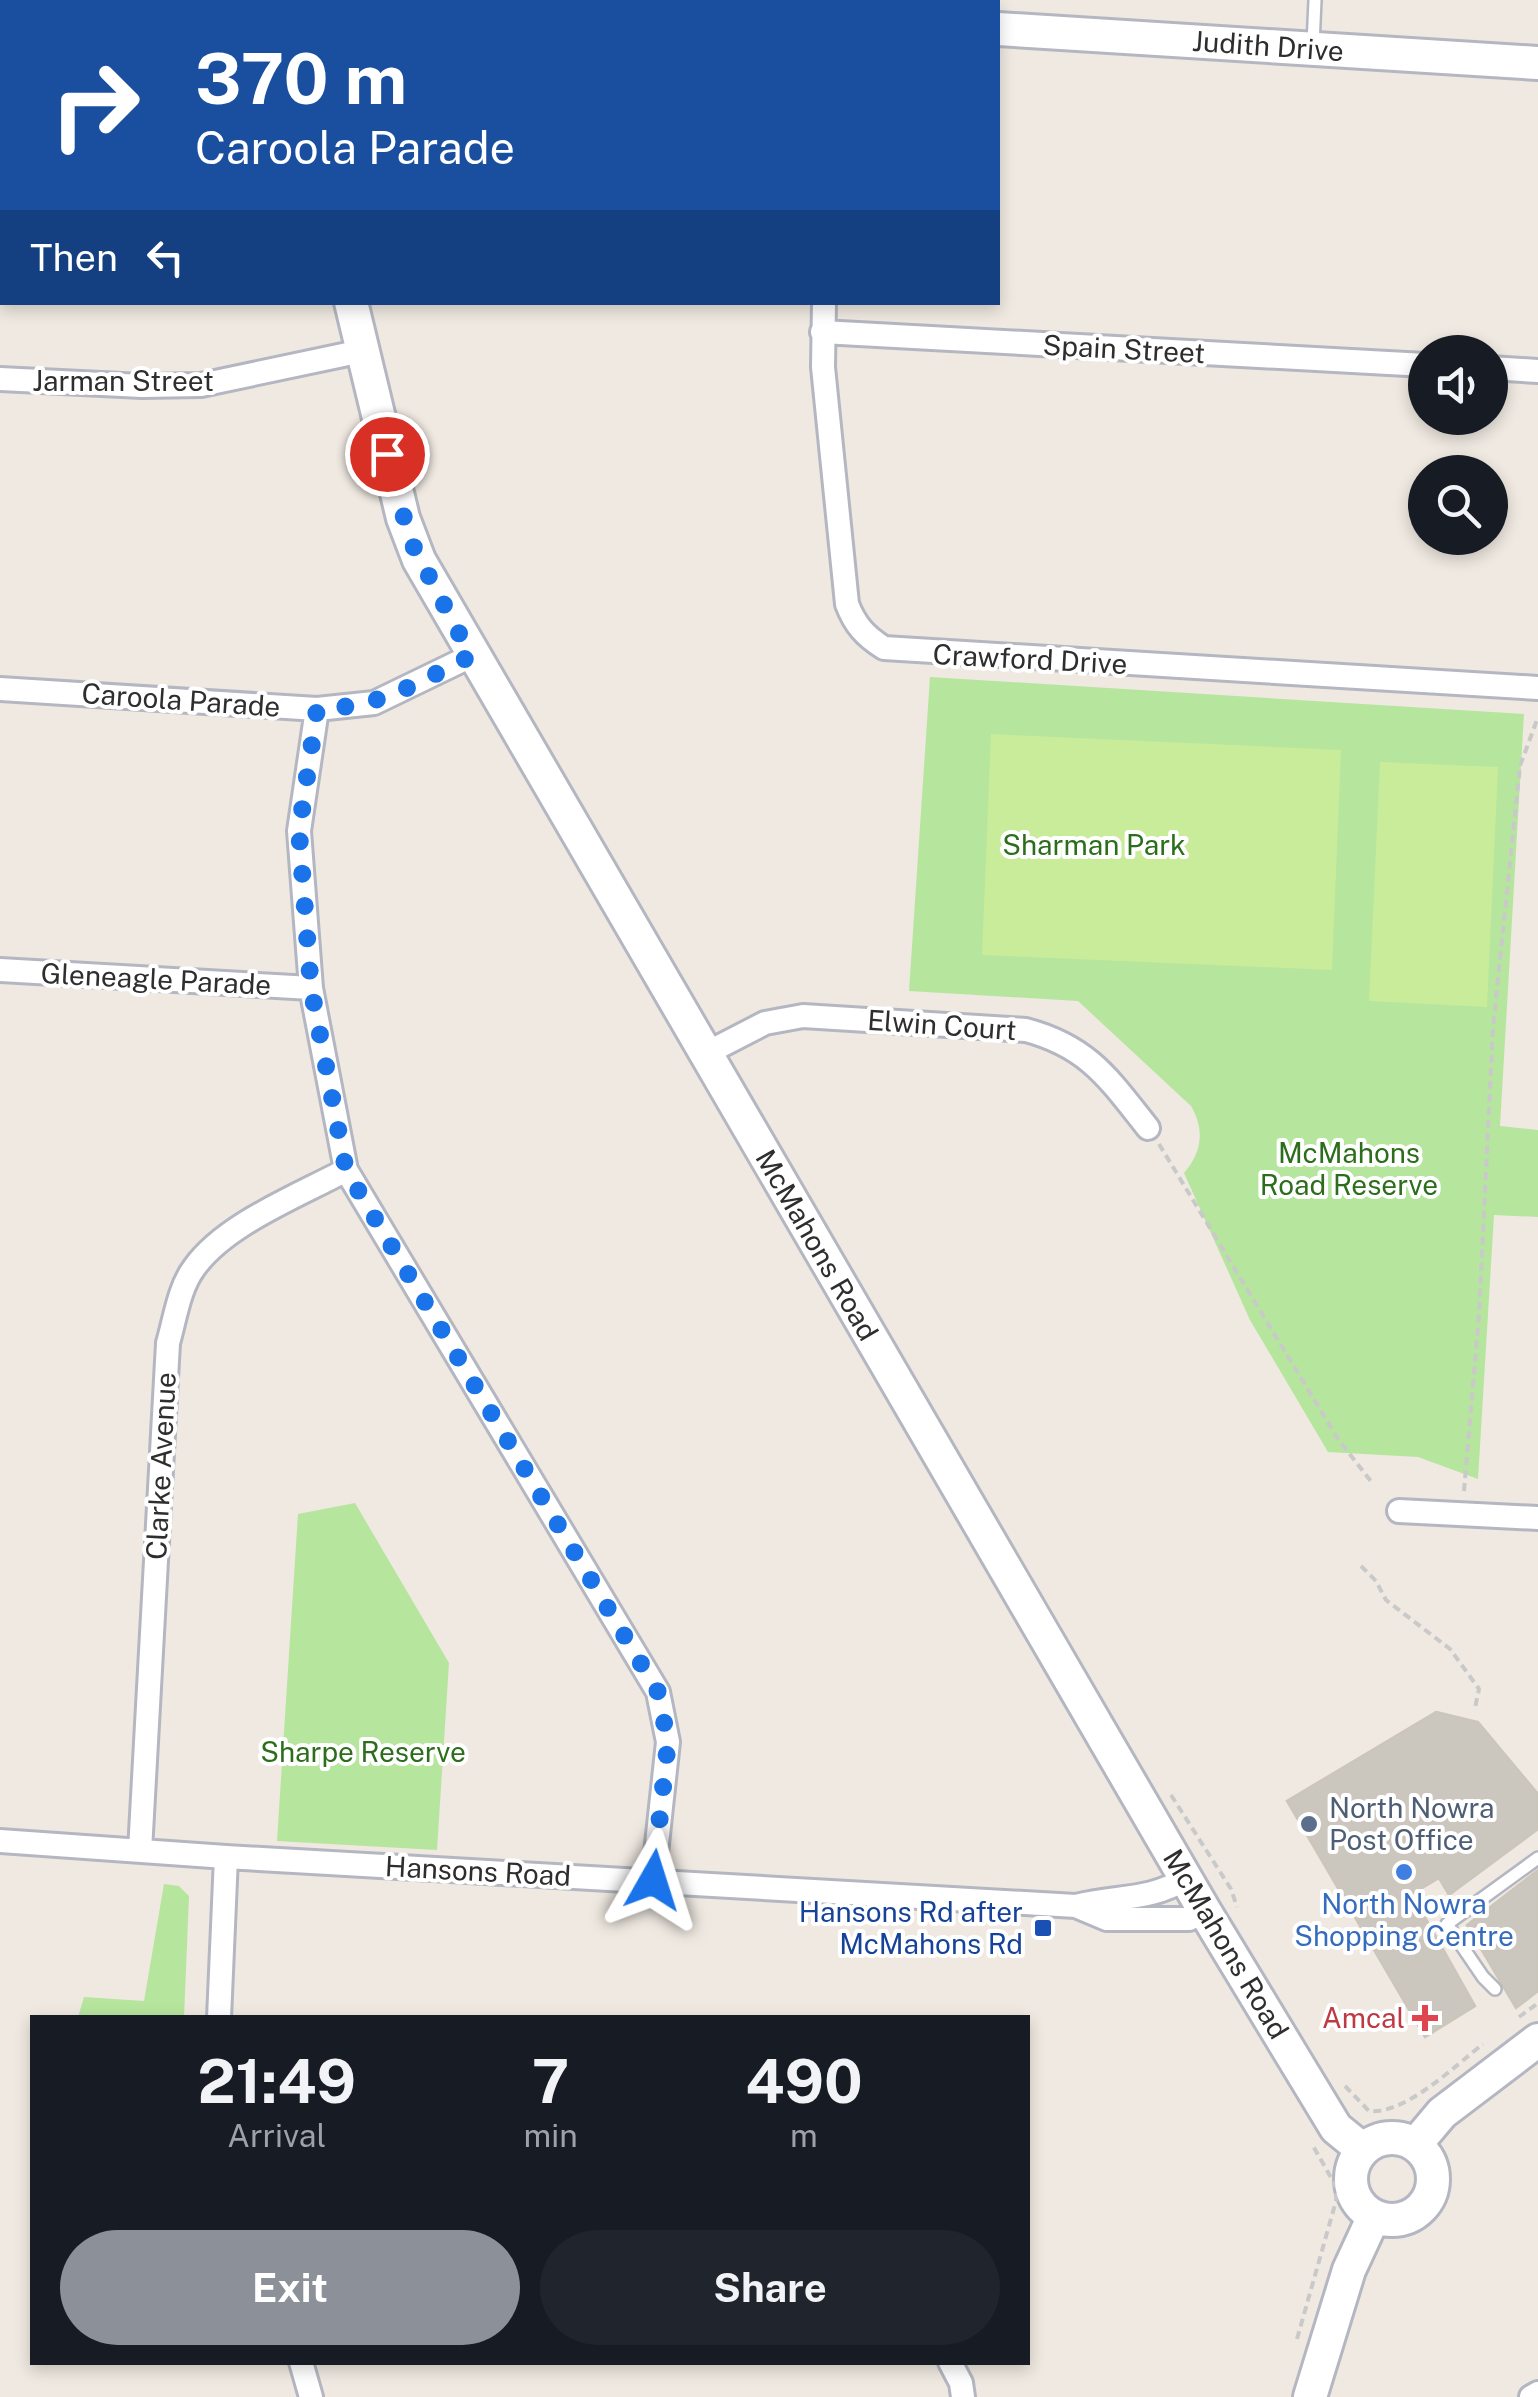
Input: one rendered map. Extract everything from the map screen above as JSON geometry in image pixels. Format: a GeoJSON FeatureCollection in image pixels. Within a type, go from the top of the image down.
{"type":"FeatureCollection","features":[{"type":"Feature","properties":{"kind":"main road","name":"Judith Drive"},"geometry":{"type":"LineString","coordinates":[[1000,30],[1538,63]]}},
{"type":"Feature","properties":{"kind":"main road","name":"McMahons Road"},"geometry":{"type":"LineString","coordinates":[[351,305],[410,540],[471,656],[1204,1910],[1336,2128],[1362,2150]]}},
{"type":"Feature","properties":{"kind":"main road"},"geometry":{"type":"LineString","coordinates":[[1416,2145],[1523,2033]]}},
{"type":"Feature","properties":{"kind":"main road"},"geometry":{"type":"LineString","coordinates":[[1394,2138],[1416,2145],[1431,2167],[1430,2194],[1413,2215],[1386,2220],[1363,2208],[1352,2186],[1355,2161],[1362,2150],[1372,2143],[1394,2138]]}},
{"type":"Feature","properties":{"kind":"main road"},"geometry":{"type":"LineString","coordinates":[[1310,2397],[1349,2270],[1374,2216]]}},
{"type":"Feature","properties":{"kind":"street","name":"Crawford Drive"},"geometry":{"type":"LineString","coordinates":[[824,305],[823,367],[847,604],[867,638],[884,648],[1538,688]]}},
{"type":"Feature","properties":{"kind":"street","name":"Spain Street"},"geometry":{"type":"LineString","coordinates":[[822,332],[1408,364]]}},
{"type":"Feature","properties":{"kind":"street","name":"Jarman Street"},"geometry":{"type":"LineString","coordinates":[[0,379],[201,386],[362,351]]}},
{"type":"Feature","properties":{"kind":"street"},"geometry":{"type":"LineString","coordinates":[[1508,369],[1538,371]]}},
{"type":"Feature","properties":{"kind":"street","name":"Caroola Parade"},"geometry":{"type":"LineString","coordinates":[[0,689],[353,708],[374,703],[471,656]]}},
{"type":"Feature","properties":{"kind":"street"},"geometry":{"type":"LineString","coordinates":[[317,709],[299,831],[311,988],[346,1170],[658,1692],[668,1742],[653,1880]]}},
{"type":"Feature","properties":{"kind":"street","name":"Gleneagle Parade"},"geometry":{"type":"LineString","coordinates":[[0,970],[311,988]]}},
{"type":"Feature","properties":{"kind":"street","name":"Elwin Court"},"geometry":{"type":"LineString","coordinates":[[705,1054],[765,1023],[803,1016],[1026,1030],[1056,1038],[1080,1052],[1107,1077],[1148,1128]]}},
{"type":"Feature","properties":{"kind":"street","name":"Clarke Avenue"},"geometry":{"type":"LineString","coordinates":[[140,1851],[168,1343],[182,1296],[194,1268],[230,1234],[346,1170]]}},
{"type":"Feature","properties":{"kind":"street"},"geometry":{"type":"LineString","coordinates":[[1399,1511],[1538,1518]]}},
{"type":"Feature","properties":{"kind":"street","name":"Hansons Road"},"geometry":{"type":"LineString","coordinates":[[0,1841],[1076,1906],[1112,1897],[1144,1898],[1186,1878]]}},
{"type":"Feature","properties":{"kind":"street"},"geometry":{"type":"LineString","coordinates":[[219,2015],[226,1857]]}},
{"type":"Feature","properties":{"kind":"street","name":"Hansons Road"},"geometry":{"type":"LineString","coordinates":[[1076,1906],[1107,1919],[1189,1918],[1204,1910]]}},
{"type":"Feature","properties":{"kind":"street"},"geometry":{"type":"LineString","coordinates":[[302,2365],[310,2397]]}},
{"type":"Feature","properties":{"kind":"street"},"geometry":{"type":"LineString","coordinates":[[952,2365],[963,2397]]}},
{"type":"Feature","properties":{"kind":"street"},"geometry":{"type":"LineString","coordinates":[[1531,2397],[1538,2393]]}},
{"type":"Feature","properties":{"kind":"lane"},"geometry":{"type":"LineString","coordinates":[[1312,49],[1316,0]]}},
{"type":"Feature","properties":{"kind":"lane"},"geometry":{"type":"LineString","coordinates":[[1496,1988],[1484,1978],[1447,1924],[1538,1858]]}},
{"type":"Feature","properties":{"kind":"path"},"geometry":{"type":"LineString","coordinates":[[1461,1514],[1479,1315],[1493,1028],[1520,766],[1538,717]]}},
{"type":"Feature","properties":{"kind":"path"},"geometry":{"type":"LineString","coordinates":[[1148,1128],[1338,1439],[1373,1484]]}},
{"type":"Feature","properties":{"kind":"path"},"geometry":{"type":"LineString","coordinates":[[1361,1566],[1376,1580],[1386,1600],[1450,1649],[1480,1689],[1475,1708]]}},
{"type":"Feature","properties":{"kind":"path"},"geometry":{"type":"LineString","coordinates":[[1165,1784],[1231,1889],[1238,1910]]}},
{"type":"Feature","properties":{"kind":"path"},"geometry":{"type":"LineString","coordinates":[[1523,2033],[1538,2003]]}},
{"type":"Feature","properties":{"kind":"path"},"geometry":{"type":"LineString","coordinates":[[1342,2082],[1369,2111],[1388,2110],[1406,2102],[1494,2036]]}},
{"type":"Feature","properties":{"kind":"path"},"geometry":{"type":"LineString","coordinates":[[1295,2346],[1336,2201],[1337,2188],[1322,2162]]}},
{"type":"Feature","properties":{"kind":"green space"},"geometry":{"type":"Polygon","coordinates":[[[930,677],[1524,714],[1500,1126],[1538,1130],[1538,1217],[1494,1215],[1478,1479],[1418,1457],[1328,1452],[1250,1320],[1184,1173],[1200,1141],[1191,1106],[1078,1001],[909,991],[930,677]]]}},
{"type":"Feature","properties":{"kind":"green space","name":"Sharman Park"},"geometry":{"type":"Polygon","coordinates":[[[991,734],[1341,750],[1332,970],[982,955],[991,734]]]}},
{"type":"Feature","properties":{"kind":"green space"},"geometry":{"type":"Polygon","coordinates":[[[1380,762],[1498,767],[1487,1007],[1369,1001],[1380,762]]]}},
{"type":"Feature","properties":{"kind":"green space","name":"Sharpe Reserve"},"geometry":{"type":"Polygon","coordinates":[[[355,1503],[449,1663],[437,1850],[277,1841],[298,1514],[355,1503]]]}},
{"type":"Feature","properties":{"kind":"green space"},"geometry":{"type":"Polygon","coordinates":[[[164,1884],[179,1886],[189,1896],[184,2015],[79,2015],[84,1997],[144,2001],[164,1884]]]}},
{"type":"Feature","properties":{"kind":"building","name":"North Nowra Shopping Centre"},"geometry":{"type":"Polygon","coordinates":[[[1436,1712],[1478,1722],[1538,1794],[1538,1829],[1449,1895],[1439,1878],[1412,1894],[1475,2006],[1425,2037],[1287,1801],[1436,1712]]]}},
{"type":"Feature","properties":{"kind":"building"},"geometry":{"type":"Polygon","coordinates":[[[1538,1870],[1538,1991],[1516,2008],[1467,1925],[1538,1870]]]}},
{"type":"Feature","properties":{"kind":"place","name":"North Nowra Post Office"},"geometry":{"type":"Point","coordinates":[1309,1824]}},
{"type":"Feature","properties":{"kind":"place","name":"North Nowra Shopping Centre"},"geometry":{"type":"Point","coordinates":[1404,1872]}},
{"type":"Feature","properties":{"kind":"place","name":"Hansons Rd after McMahons Rd"},"geometry":{"type":"Point","coordinates":[1043,1928]}},
{"type":"Feature","properties":{"kind":"place","name":"Amcal"},"geometry":{"type":"Point","coordinates":[1425,2018]}},
{"type":"Feature","properties":{"kind":"route"},"geometry":{"type":"LineString","coordinates":[[387,454],[410,540],[471,656],[374,703],[317,709],[299,831],[311,988],[346,1170],[658,1692],[668,1742],[653,1880]]}},
{"type":"Feature","properties":{"kind":"park label","name":"McMahons Road Reserve"},"geometry":{"type":"Point","coordinates":[1349,1169]}}]}
